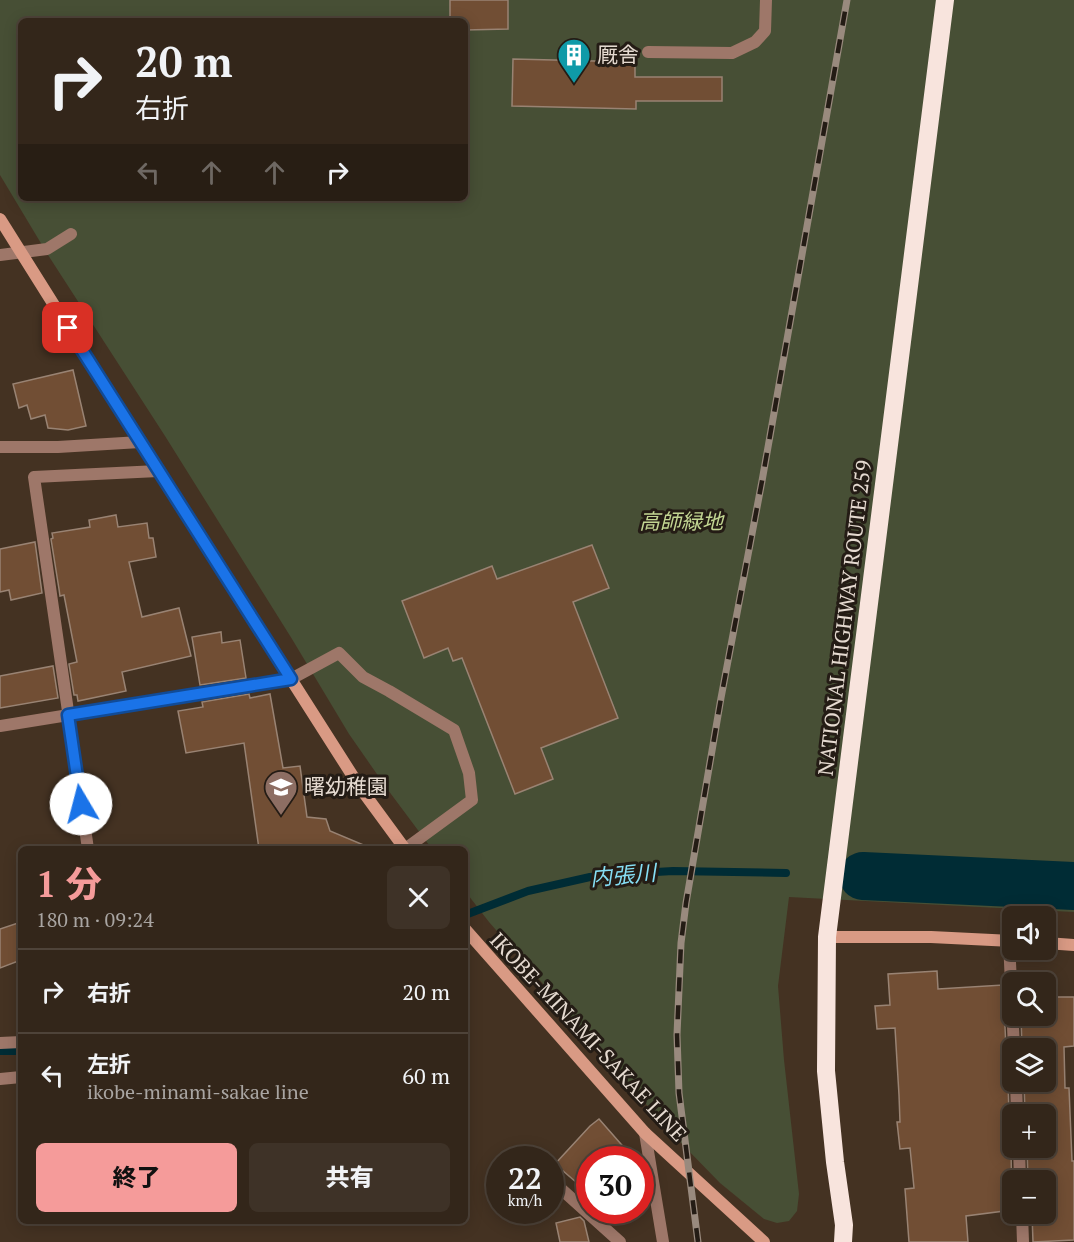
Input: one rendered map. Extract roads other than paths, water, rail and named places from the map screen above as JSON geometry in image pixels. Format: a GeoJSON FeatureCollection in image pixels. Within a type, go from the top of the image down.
{"type":"FeatureCollection","features":[{"type":"Feature","properties":{"kind":"highway","name":"NATIONAL HIGHWAY ROUTE 259"},"geometry":{"type":"LineString","coordinates":[[843,1242],[844,1225],[826,1071],[827,936],[945,0]]}},
{"type":"Feature","properties":{"kind":"main road"},"geometry":{"type":"LineString","coordinates":[[0,219],[361,789],[403,846]]}},
{"type":"Feature","properties":{"kind":"main road","name":"IKOBE-MINAMI-SAKAE LINE"},"geometry":{"type":"LineString","coordinates":[[468,936],[645,1133],[764,1242]]}},
{"type":"Feature","properties":{"kind":"main road"},"geometry":{"type":"LineString","coordinates":[[827,936],[1002,941]]}},
{"type":"Feature","properties":{"kind":"main road"},"geometry":{"type":"LineString","coordinates":[[1056,944],[1074,945]]}},
{"type":"Feature","properties":{"kind":"street"},"geometry":{"type":"LineString","coordinates":[[648,52],[732,53],[756,42],[765,31],[766,0]]}},
{"type":"Feature","properties":{"kind":"street"},"geometry":{"type":"LineString","coordinates":[[0,255],[47,249],[71,234]]}},
{"type":"Feature","properties":{"kind":"street"},"geometry":{"type":"LineString","coordinates":[[0,447],[58,447],[140,442]]}},
{"type":"Feature","properties":{"kind":"street"},"geometry":{"type":"LineString","coordinates":[[88,846],[34,477],[158,471]]}},
{"type":"Feature","properties":{"kind":"street"},"geometry":{"type":"LineString","coordinates":[[0,726],[291,679],[339,653],[363,677],[454,730],[469,773],[472,800],[409,846]]}},
{"type":"Feature","properties":{"kind":"street"},"geometry":{"type":"LineString","coordinates":[[1012,960],[1014,1038]]}},
{"type":"Feature","properties":{"kind":"street"},"geometry":{"type":"LineString","coordinates":[[0,1043],[18,1042]]}},
{"type":"Feature","properties":{"kind":"street"},"geometry":{"type":"LineString","coordinates":[[0,1079],[18,1077]]}},
{"type":"Feature","properties":{"kind":"street"},"geometry":{"type":"LineString","coordinates":[[645,1133],[663,1242]]}},
{"type":"Feature","properties":{"kind":"street"},"geometry":{"type":"LineString","coordinates":[[564,1192],[620,1242]]}},
{"type":"Feature","properties":{"kind":"street"},"geometry":{"type":"LineString","coordinates":[[1022,1224],[1023,1242]]}},
{"type":"Feature","properties":{"kind":"waterway","name":"内張川"},"geometry":{"type":"LineString","coordinates":[[468,914],[528,891],[590,877],[673,871],[786,873]]}},
{"type":"Feature","properties":{"kind":"waterway","name":"内張川"},"geometry":{"type":"LineString","coordinates":[[863,876],[1074,886]]}},
{"type":"Feature","properties":{"kind":"waterway","name":"内張川"},"geometry":{"type":"LineString","coordinates":[[0,1051],[18,1051]]}},
{"type":"Feature","properties":{"kind":"railway"},"geometry":{"type":"LineString","coordinates":[[698,1242],[679,1093],[677,1035],[681,943],[721,698],[847,0]]}},
{"type":"Feature","properties":{"kind":"place","name":"厩舎"},"geometry":{"type":"Point","coordinates":[574,84]}},
{"type":"Feature","properties":{"kind":"place","name":"曙幼稚園"},"geometry":{"type":"Point","coordinates":[281,816]}},
{"type":"Feature","properties":{"kind":"park label","name":"高師緑地"},"geometry":{"type":"Point","coordinates":[681,522]}}]}
